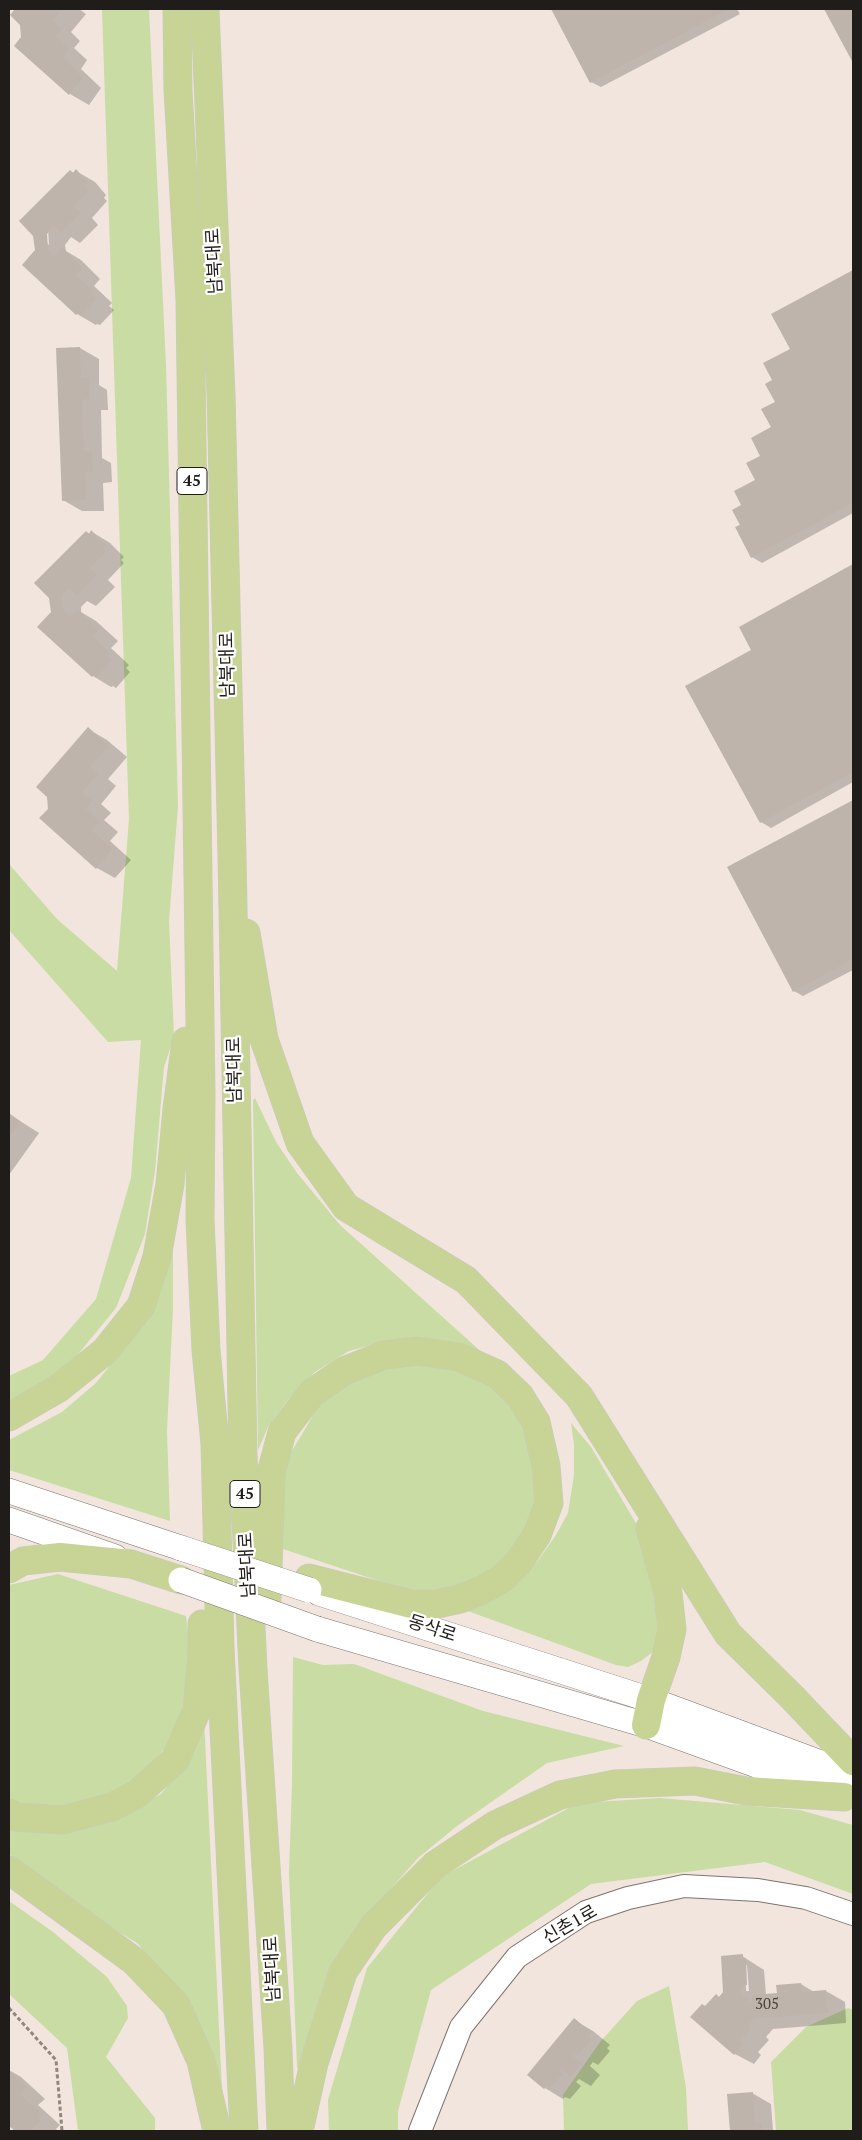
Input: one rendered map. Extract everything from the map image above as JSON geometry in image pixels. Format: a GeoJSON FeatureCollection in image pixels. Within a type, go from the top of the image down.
{"type":"FeatureCollection","features":[{"type":"Feature","properties":{"kind":"highway","name":"남북대로"},"geometry":{"type":"LineString","coordinates":[[177,9],[178,90],[190,300],[200,1220],[206,1350],[216,1444],[220,1648],[244,2131]]}},
{"type":"Feature","properties":{"kind":"highway","name":"남북대로"},"geometry":{"type":"LineString","coordinates":[[205,9],[221,395],[243,1457],[253,1669],[260,1756],[281,2131]]}},
{"type":"Feature","properties":{"kind":"highway"},"geometry":{"type":"LineString","coordinates":[[232,855],[264,1040],[300,1143],[346,1207],[466,1280],[579,1396],[728,1634],[792,1696],[853,1761]]}},
{"type":"Feature","properties":{"kind":"highway"},"geometry":{"type":"LineString","coordinates":[[9,1417],[60,1388],[105,1351],[141,1306],[157,1257],[170,1184],[177,1109],[198,953]]}},
{"type":"Feature","properties":{"kind":"highway"},"geometry":{"type":"LineString","coordinates":[[9,1814],[16,1817],[63,1820],[112,1807],[138,1794],[175,1760],[197,1710],[202,1655],[202,1487],[206,1350]]}},
{"type":"Feature","properties":{"kind":"highway"},"geometry":{"type":"LineString","coordinates":[[260,1756],[271,1473],[282,1432],[312,1393],[344,1371],[384,1355],[417,1351],[459,1358],[497,1374],[520,1396],[536,1422],[546,1466],[549,1503],[537,1535],[519,1562],[503,1578],[482,1590],[460,1599],[436,1604],[411,1604],[309,1584]]}},
{"type":"Feature","properties":{"kind":"highway"},"geometry":{"type":"LineString","coordinates":[[637,1489],[668,1593],[672,1629],[666,1657],[648,1712]]}},
{"type":"Feature","properties":{"kind":"highway"},"geometry":{"type":"LineString","coordinates":[[9,1569],[23,1561],[60,1557],[131,1564],[181,1580]]}},
{"type":"Feature","properties":{"kind":"highway"},"geometry":{"type":"LineString","coordinates":[[299,2131],[314,2063],[343,1972],[374,1926],[435,1865],[495,1825],[560,1795],[616,1784],[695,1781],[746,1792],[850,1791]]}},
{"type":"Feature","properties":{"kind":"highway"},"geometry":{"type":"LineString","coordinates":[[9,1870],[134,1961],[176,2005],[201,2061],[217,2131]]}},
{"type":"Feature","properties":{"kind":"main road","name":"동삭로"},"geometry":{"type":"LineString","coordinates":[[9,1491],[181,1548],[309,1584],[648,1712],[850,1791]]}},
{"type":"Feature","properties":{"kind":"main road","name":"동삭로"},"geometry":{"type":"LineString","coordinates":[[9,1520],[317,1629],[648,1712]]}},
{"type":"Feature","properties":{"kind":"street","name":"신촌1로"},"geometry":{"type":"LineString","coordinates":[[420,2131],[461,2027],[517,1957],[586,1912],[628,1898],[684,1886],[758,1890],[806,1898],[853,1914]]}},
{"type":"Feature","properties":{"kind":"path"},"geometry":{"type":"LineString","coordinates":[[9,2008],[56,2060],[62,2131]]}},
{"type":"Feature","properties":{"kind":"green space"},"geometry":{"type":"Polygon","coordinates":[[[102,9],[149,9],[166,365],[178,806],[169,921],[174,1037],[164,1067],[155,1171],[145,1234],[116,1308],[61,1375],[9,1400],[9,1376],[43,1360],[96,1299],[131,1178],[141,1040],[108,1042],[9,930],[9,864],[57,919],[117,971],[129,819],[102,9]]]}},
{"type":"Feature","properties":{"kind":"green space"},"geometry":{"type":"Polygon","coordinates":[[[255,1098],[276,1142],[297,1173],[340,1225],[495,1364],[410,1341],[375,1344],[349,1351],[315,1372],[288,1400],[268,1427],[258,1450],[253,1101],[255,1098]]]}},
{"type":"Feature","properties":{"kind":"green space"},"geometry":{"type":"Polygon","coordinates":[[[173,1243],[173,1308],[167,1431],[170,1521],[9,1470],[9,1440],[62,1412],[96,1383],[123,1349],[173,1243]]]}},
{"type":"Feature","properties":{"kind":"green space"},"geometry":{"type":"Polygon","coordinates":[[[414,1361],[459,1367],[500,1392],[522,1418],[541,1475],[529,1533],[494,1571],[447,1594],[409,1591],[283,1549],[283,1472],[286,1461],[321,1402],[363,1371],[414,1361]]]}},
{"type":"Feature","properties":{"kind":"green space"},"geometry":{"type":"Polygon","coordinates":[[[571,1423],[591,1447],[637,1525],[659,1586],[658,1648],[641,1661],[628,1667],[616,1665],[454,1606],[507,1587],[537,1562],[556,1535],[568,1513],[574,1475],[574,1445],[571,1423]]]}},
{"type":"Feature","properties":{"kind":"green space"},"geometry":{"type":"Polygon","coordinates":[[[58,1574],[186,1616],[193,1671],[174,1736],[151,1766],[120,1791],[77,1809],[9,1804],[9,1585],[58,1574]]]}},
{"type":"Feature","properties":{"kind":"green space"},"geometry":{"type":"Polygon","coordinates":[[[293,1657],[323,1665],[354,1664],[483,1711],[624,1746],[547,1763],[457,1826],[418,1858],[375,1907],[299,2074],[297,2066],[289,1874],[293,1657]]]}},
{"type":"Feature","properties":{"kind":"green space"},"geometry":{"type":"Polygon","coordinates":[[[204,1719],[222,2090],[210,2051],[181,1993],[137,1943],[71,1903],[9,1854],[9,1827],[133,1809],[161,1794],[186,1762],[204,1719]]]}},
{"type":"Feature","properties":{"kind":"green space"},"geometry":{"type":"Polygon","coordinates":[[[660,1798],[800,1810],[853,1825],[853,1894],[765,1862],[591,1884],[431,1990],[398,2111],[398,2131],[329,2131],[328,2100],[367,1968],[441,1877],[578,1803],[660,1798]]]}},
{"type":"Feature","properties":{"kind":"green space"},"geometry":{"type":"Polygon","coordinates":[[[9,1901],[53,1932],[107,1977],[127,2006],[128,2018],[106,2057],[155,2118],[155,2131],[78,2131],[67,2048],[9,1994],[9,1901]]]}},
{"type":"Feature","properties":{"kind":"green space"},"geometry":{"type":"Polygon","coordinates":[[[669,1986],[686,2088],[688,2131],[564,2131],[563,2095],[600,2042],[637,2001],[669,1986]]]}},
{"type":"Feature","properties":{"kind":"green space"},"geometry":{"type":"Polygon","coordinates":[[[848,2008],[853,2010],[853,2131],[776,2131],[771,2062],[806,2027],[848,2008]]]}},
{"type":"Feature","properties":{"kind":"building"},"geometry":{"type":"Polygon","coordinates":[[[15,9],[62,9],[53,21],[62,29],[56,37],[69,49],[63,58],[83,77],[69,95],[14,46],[21,37],[20,25],[10,15],[15,9]]]}},
{"type":"Feature","properties":{"kind":"building"},"geometry":{"type":"Polygon","coordinates":[[[551,9],[729,9],[590,83],[551,9]]]}},
{"type":"Feature","properties":{"kind":"building"},"geometry":{"type":"Polygon","coordinates":[[[824,9],[853,9],[853,63],[824,9]]]}},
{"type":"Feature","properties":{"kind":"building"},"geometry":{"type":"Polygon","coordinates":[[[76,169],[88,183],[86,186],[89,190],[74,206],[80,213],[61,233],[53,226],[47,234],[48,249],[54,256],[62,247],[82,267],[76,275],[94,292],[91,294],[96,298],[81,316],[78,313],[76,315],[22,265],[35,250],[33,236],[19,221],[70,170],[73,173],[76,169]]]}},
{"type":"Feature","properties":{"kind":"building"},"geometry":{"type":"Polygon","coordinates":[[[853,270],[853,503],[751,558],[735,527],[740,525],[732,510],[741,505],[734,491],[755,480],[746,463],[760,456],[751,438],[771,427],[761,409],[775,402],[765,384],[772,380],[763,363],[790,349],[771,314],[853,270]]]}},
{"type":"Feature","properties":{"kind":"building"},"geometry":{"type":"Polygon","coordinates":[[[80,347],[81,378],[89,378],[90,399],[82,400],[84,451],[92,451],[93,472],[85,472],[86,500],[62,501],[56,348],[80,347]]]}},
{"type":"Feature","properties":{"kind":"building"},"geometry":{"type":"Polygon","coordinates":[[[91,530],[106,545],[103,548],[106,552],[90,568],[97,575],[77,596],[69,589],[62,596],[64,611],[70,617],[77,609],[99,629],[93,637],[111,653],[108,656],[112,660],[96,678],[94,675],[92,677],[37,627],[51,612],[49,598],[34,583],[86,531],[89,534],[91,530]]]}},
{"type":"Feature","properties":{"kind":"building"},"geometry":{"type":"Polygon","coordinates":[[[853,564],[853,772],[760,823],[685,686],[751,650],[739,627],[853,564]]]}},
{"type":"Feature","properties":{"kind":"building"},"geometry":{"type":"Polygon","coordinates":[[[88,727],[109,746],[90,767],[98,774],[83,792],[93,801],[86,809],[99,821],[92,830],[113,849],[96,869],[39,818],[48,809],[47,797],[36,787],[88,727]]]}},
{"type":"Feature","properties":{"kind":"building"},"geometry":{"type":"Polygon","coordinates":[[[853,800],[853,959],[793,992],[727,867],[853,800]]]}},
{"type":"Feature","properties":{"kind":"building"},"geometry":{"type":"Polygon","coordinates":[[[9,1113],[21,1122],[9,1138],[9,1113]]]}},
{"type":"Feature","properties":{"kind":"building"},"geometry":{"type":"Polygon","coordinates":[[[743,1954],[743,1958],[746,1958],[747,1985],[741,1985],[741,1993],[752,2003],[752,1995],[777,1993],[776,1985],[801,1983],[802,1992],[826,1990],[828,2013],[754,2019],[748,2026],[751,2028],[740,2041],[743,2044],[734,2055],[690,2017],[702,2004],[705,2006],[716,1994],[719,1997],[723,1992],[721,1956],[743,1954]]]}},
{"type":"Feature","properties":{"kind":"building"},"geometry":{"type":"Polygon","coordinates":[[[574,2018],[592,2033],[589,2037],[592,2039],[578,2055],[574,2052],[572,2055],[582,2063],[571,2077],[561,2068],[559,2070],[563,2074],[550,2089],[547,2086],[544,2089],[527,2075],[574,2018]]]}},
{"type":"Feature","properties":{"kind":"building"},"geometry":{"type":"Polygon","coordinates":[[[9,2071],[27,2087],[20,2094],[42,2114],[38,2118],[41,2120],[31,2131],[15,2131],[9,2126],[9,2071]]]}},
{"type":"Feature","properties":{"kind":"building"},"geometry":{"type":"Polygon","coordinates":[[[753,2092],[755,2123],[761,2123],[762,2131],[730,2131],[727,2094],[753,2092]]]}}]}
